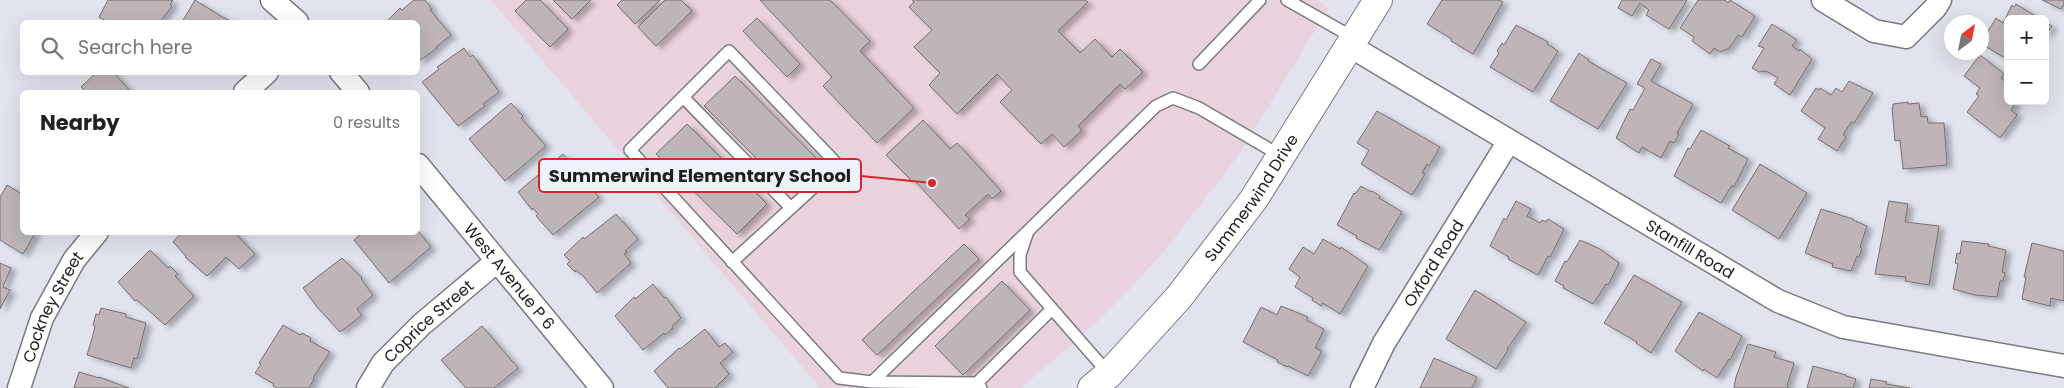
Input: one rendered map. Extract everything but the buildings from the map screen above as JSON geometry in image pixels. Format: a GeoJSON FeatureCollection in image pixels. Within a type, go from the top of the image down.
{"type":"FeatureCollection","features":[{"type":"Feature","properties":{"kind":"street"},"geometry":{"type":"LineString","coordinates":[[272,0],[295,20]]}},
{"type":"Feature","properties":{"kind":"street","name":"Summerwind Drive"},"geometry":{"type":"LineString","coordinates":[[1102,380],[1179,297],[1254,199],[1378,0]]}},
{"type":"Feature","properties":{"kind":"street"},"geometry":{"type":"LineString","coordinates":[[1824,0],[1874,31],[1906,37],[1935,8],[1940,0]]}},
{"type":"Feature","properties":{"kind":"street","name":"Stanfill Road"},"geometry":{"type":"LineString","coordinates":[[1352,42],[1509,141],[1778,301],[1844,327],[2064,366]]}},
{"type":"Feature","properties":{"kind":"street"},"geometry":{"type":"LineString","coordinates":[[247,90],[264,75]]}},
{"type":"Feature","properties":{"kind":"street"},"geometry":{"type":"LineString","coordinates":[[344,75],[356,90]]}},
{"type":"Feature","properties":{"kind":"street","name":"Oxford Road"},"geometry":{"type":"LineString","coordinates":[[1362,388],[1384,343],[1509,141]]}},
{"type":"Feature","properties":{"kind":"street","name":"West Avenue P 6"},"geometry":{"type":"LineString","coordinates":[[420,167],[602,388]]}},
{"type":"Feature","properties":{"kind":"street","name":"Cockney Street"},"geometry":{"type":"LineString","coordinates":[[19,388],[42,318],[74,260],[95,235]]}},
{"type":"Feature","properties":{"kind":"street","name":"Coprice Street"},"geometry":{"type":"LineString","coordinates":[[368,388],[383,362],[421,325],[497,261]]}},
{"type":"Feature","properties":{"kind":"lane"},"geometry":{"type":"LineString","coordinates":[[1199,64],[1260,0]]}},
{"type":"Feature","properties":{"kind":"lane"},"geometry":{"type":"LineString","coordinates":[[1287,0],[1352,42]]}},
{"type":"Feature","properties":{"kind":"lane"},"geometry":{"type":"LineString","coordinates":[[732,262],[838,165],[729,51],[630,150],[732,262],[839,378],[872,382],[979,386],[1052,308]]}},
{"type":"Feature","properties":{"kind":"lane"},"geometry":{"type":"LineString","coordinates":[[683,97],[791,208]]}},
{"type":"Feature","properties":{"kind":"lane"},"geometry":{"type":"LineString","coordinates":[[872,382],[1156,106],[1173,98],[1199,108],[1281,156]]}},
{"type":"Feature","properties":{"kind":"lane"},"geometry":{"type":"LineString","coordinates":[[1028,231],[1020,255],[1020,272],[1052,308],[1102,380]]}},
{"type":"Feature","properties":{"kind":"shaded area"},"geometry":{"type":"Polygon","coordinates":[[[491,0],[1315,0],[1329,8],[1237,157],[1171,243],[1133,286],[1095,324],[1021,388],[820,388],[491,0]]]}},
{"type":"Feature","properties":{"kind":"place","name":"Summerwind Elementary School"},"geometry":{"type":"Point","coordinates":[932,183]}}]}
